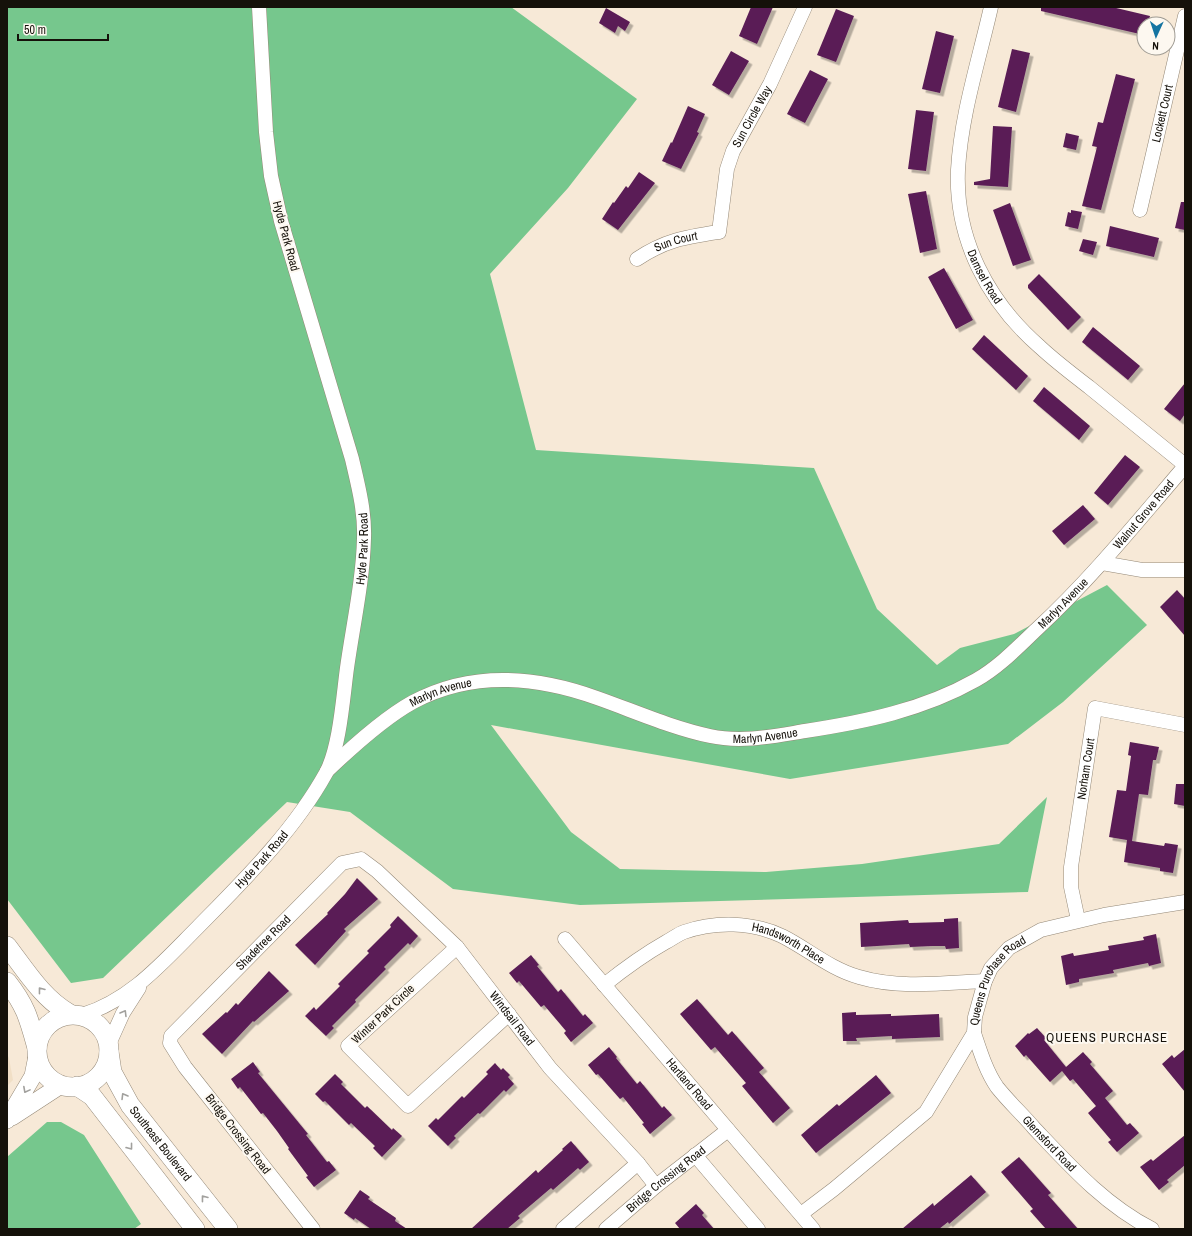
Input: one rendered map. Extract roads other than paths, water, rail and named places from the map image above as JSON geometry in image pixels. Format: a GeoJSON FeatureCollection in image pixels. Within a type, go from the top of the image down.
{"type":"FeatureCollection","features":[{"type":"Feature","properties":{"kind":"main road"},"geometry":{"type":"LineString","coordinates":[[7,946],[44,994],[56,1006],[95,1022],[104,1032],[109,1047],[103,1070],[92,1081],[69,1086]]}},
{"type":"Feature","properties":{"kind":"main road"},"geometry":{"type":"LineString","coordinates":[[7,982],[21,1000],[28,1014],[41,1068],[47,1076],[92,1096],[195,1229]]}},
{"type":"Feature","properties":{"kind":"main road"},"geometry":{"type":"LineString","coordinates":[[37,1052],[41,1032],[61,1018],[76,1015]]}},
{"type":"Feature","properties":{"kind":"main road","name":"Southeast Boulevard"},"geometry":{"type":"LineString","coordinates":[[109,1047],[112,1072],[130,1105],[228,1229]]}},
{"type":"Feature","properties":{"kind":"street","name":"Hyde Park Road"},"geometry":{"type":"LineString","coordinates":[[76,1015],[111,1004],[142,982],[252,871],[287,828],[327,771],[337,736],[361,575],[364,538],[361,496],[352,459],[281,221],[271,176],[266,132],[259,7]]}},
{"type":"Feature","properties":{"kind":"street","name":"Sun Circle Way"},"geometry":{"type":"LineString","coordinates":[[719,232],[727,169],[733,151],[770,84],[805,7]]}},
{"type":"Feature","properties":{"kind":"street","name":"Damsel Road"},"geometry":{"type":"LineString","coordinates":[[991,7],[960,149],[959,200],[961,222],[973,255],[992,292],[1003,308],[1039,346],[1185,465]]}},
{"type":"Feature","properties":{"kind":"street","name":"Lockett Court"},"geometry":{"type":"LineString","coordinates":[[1140,210],[1185,16]]}},
{"type":"Feature","properties":{"kind":"street","name":"Sun Court"},"geometry":{"type":"LineString","coordinates":[[637,259],[654,247],[669,241],[719,232]]}},
{"type":"Feature","properties":{"kind":"street","name":"Walnut Grove Road"},"geometry":{"type":"LineString","coordinates":[[1102,563],[1185,465]]}},
{"type":"Feature","properties":{"kind":"street","name":"Marlyn Avenue"},"geometry":{"type":"LineString","coordinates":[[327,771],[346,753],[411,703],[432,693],[479,681],[525,681],[564,687],[688,730],[726,738],[770,737],[899,713],[943,697],[979,679],[1009,656],[1102,563]]}},
{"type":"Feature","properties":{"kind":"street"},"geometry":{"type":"LineString","coordinates":[[1102,563],[1142,570],[1185,570]]}},
{"type":"Feature","properties":{"kind":"street","name":"Norham Court"},"geometry":{"type":"LineString","coordinates":[[1078,920],[1071,887],[1071,867],[1095,708],[1185,725]]}},
{"type":"Feature","properties":{"kind":"street","name":"Windsail Road"},"geometry":{"type":"LineString","coordinates":[[361,859],[377,871],[457,947],[550,1068],[638,1163],[656,1186]]}},
{"type":"Feature","properties":{"kind":"street","name":"Shadetree Road"},"geometry":{"type":"LineString","coordinates":[[171,1036],[342,863],[361,859]]}},
{"type":"Feature","properties":{"kind":"street","name":"Queens Purchase Road"},"geometry":{"type":"LineString","coordinates":[[801,1214],[834,1189],[926,1112],[974,1034],[975,1017],[985,981],[991,968],[1009,948],[1041,930],[1078,920],[1185,902]]}},
{"type":"Feature","properties":{"kind":"street","name":"Handsworth Place"},"geometry":{"type":"LineString","coordinates":[[604,985],[641,956],[684,932],[721,925],[737,924],[759,928],[780,936],[800,946],[829,965],[865,978],[899,984],[985,981]]}},
{"type":"Feature","properties":{"kind":"street","name":"Hartland Road"},"geometry":{"type":"LineString","coordinates":[[565,939],[813,1229]]}},
{"type":"Feature","properties":{"kind":"street","name":"Winter Park Circle"},"geometry":{"type":"LineString","coordinates":[[457,947],[348,1046],[408,1106],[509,1014]]}},
{"type":"Feature","properties":{"kind":"street","name":"Hyde Park Road"},"geometry":{"type":"LineString","coordinates":[[109,1047],[123,1013],[142,982]]}},
{"type":"Feature","properties":{"kind":"street","name":"Glemsford Road"},"geometry":{"type":"LineString","coordinates":[[974,1034],[981,1055],[997,1086],[1015,1106],[1089,1184],[1121,1211],[1152,1229]]}},
{"type":"Feature","properties":{"kind":"street","name":"Bridge Crossing Road"},"geometry":{"type":"LineString","coordinates":[[171,1036],[170,1044],[185,1067],[313,1229]]}},
{"type":"Feature","properties":{"kind":"street"},"geometry":{"type":"LineString","coordinates":[[7,1120],[33,1076],[37,1052]]}},
{"type":"Feature","properties":{"kind":"street"},"geometry":{"type":"LineString","coordinates":[[7,1120],[69,1086]]}},
{"type":"Feature","properties":{"kind":"street","name":"Bridge Crossing Road"},"geometry":{"type":"LineString","coordinates":[[606,1229],[656,1186],[728,1130]]}},
{"type":"Feature","properties":{"kind":"street"},"geometry":{"type":"LineString","coordinates":[[695,1155],[758,1229]]}},
{"type":"Feature","properties":{"kind":"street"},"geometry":{"type":"LineString","coordinates":[[563,1229],[638,1163]]}},
{"type":"Feature","properties":{"kind":"district","name":"QUEENS PURCHASE"},"geometry":{"type":"Point","coordinates":[1107,1037]}}]}
